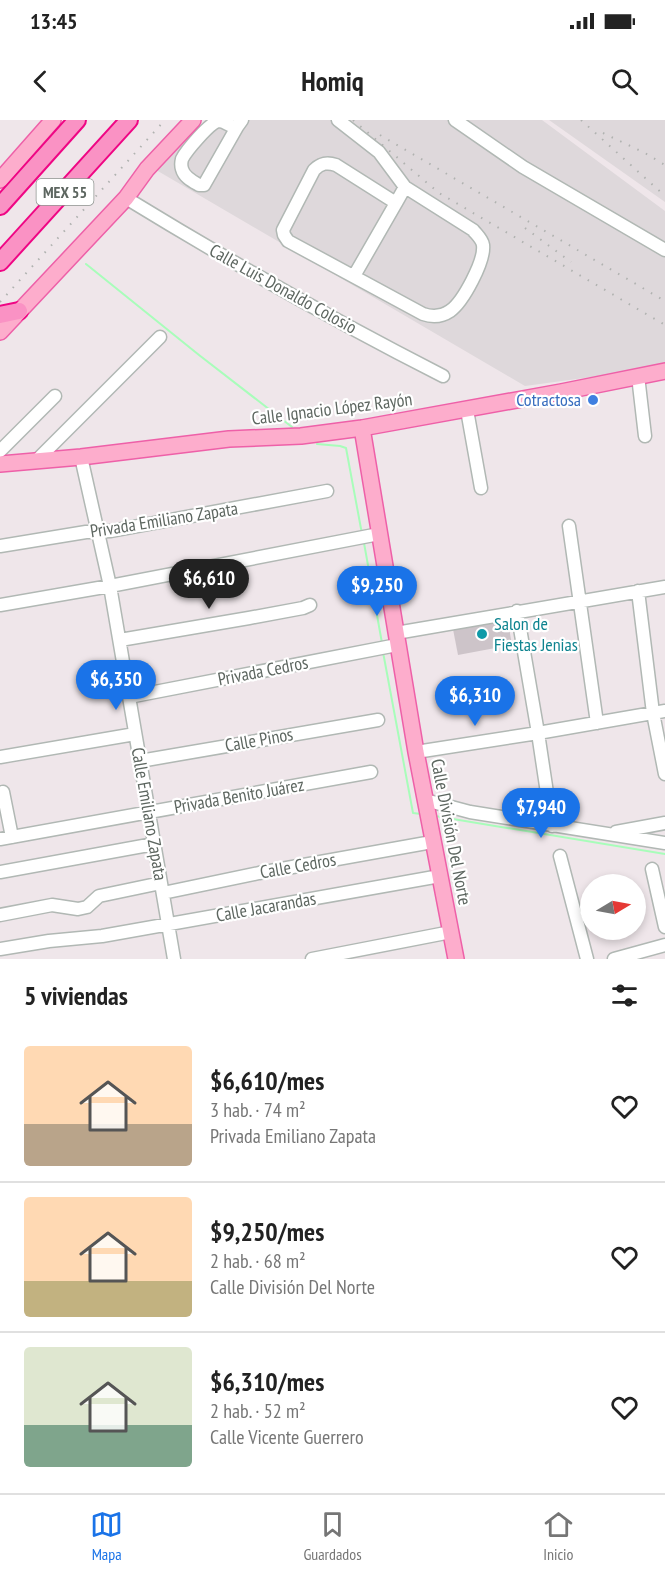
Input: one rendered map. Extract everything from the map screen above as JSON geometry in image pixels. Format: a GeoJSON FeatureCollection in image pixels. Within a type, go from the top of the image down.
{"type":"FeatureCollection","features":[{"type":"Feature","properties":{"kind":"highway","name":"MEX 55"},"geometry":{"type":"LineString","coordinates":[[0,206],[77,120]]}},
{"type":"Feature","properties":{"kind":"highway","name":"MEX 55"},"geometry":{"type":"LineString","coordinates":[[0,262],[129,120]]}},
{"type":"Feature","properties":{"kind":"highway"},"geometry":{"type":"LineString","coordinates":[[0,315],[19,310]]}},
{"type":"Feature","properties":{"kind":"main road"},"geometry":{"type":"LineString","coordinates":[[0,180],[53,120]]}},
{"type":"Feature","properties":{"kind":"main road"},"geometry":{"type":"LineString","coordinates":[[0,332],[126,198],[147,169],[193,120]]}},
{"type":"Feature","properties":{"kind":"main road","name":"Calle Ignacio López Rayón"},"geometry":{"type":"LineString","coordinates":[[0,464],[81,457],[229,439],[301,436],[362,428],[665,371]]}},
{"type":"Feature","properties":{"kind":"main road","name":"Calle División Del Norte"},"geometry":{"type":"LineString","coordinates":[[362,428],[369,536],[416,752],[456,959]]}},
{"type":"Feature","properties":{"kind":"street"},"geometry":{"type":"LineString","coordinates":[[338,120],[379,152],[405,187],[473,230],[481,239],[483,246],[480,263],[462,297],[451,311],[443,315],[423,314],[288,241],[284,235],[283,231],[314,170],[321,164],[336,165],[396,204]]}},
{"type":"Feature","properties":{"kind":"street"},"geometry":{"type":"LineString","coordinates":[[455,120],[524,167],[665,250]]}},
{"type":"Feature","properties":{"kind":"street"},"geometry":{"type":"LineString","coordinates":[[221,121],[232,127],[240,123],[204,185],[199,185],[185,176],[182,161],[209,126],[221,121]]}},
{"type":"Feature","properties":{"kind":"street"},"geometry":{"type":"LineString","coordinates":[[354,276],[405,187]]}},
{"type":"Feature","properties":{"kind":"street","name":"Calle Luis Donaldo Colosio"},"geometry":{"type":"LineString","coordinates":[[126,198],[265,280],[443,376]]}},
{"type":"Feature","properties":{"kind":"street"},"geometry":{"type":"LineString","coordinates":[[36,461],[160,337]]}},
{"type":"Feature","properties":{"kind":"street"},"geometry":{"type":"LineString","coordinates":[[638,376],[645,436]]}},
{"type":"Feature","properties":{"kind":"street"},"geometry":{"type":"LineString","coordinates":[[0,451],[55,396]]}},
{"type":"Feature","properties":{"kind":"street"},"geometry":{"type":"LineString","coordinates":[[467,410],[481,488]]}},
{"type":"Feature","properties":{"kind":"street","name":"Calle Emiliano Zapata"},"geometry":{"type":"LineString","coordinates":[[81,457],[110,586],[174,959]]}},
{"type":"Feature","properties":{"kind":"street","name":"Privada Emiliano Zapata"},"geometry":{"type":"LineString","coordinates":[[0,546],[75,534],[111,531],[327,491]]}},
{"type":"Feature","properties":{"kind":"street"},"geometry":{"type":"LineString","coordinates":[[569,526],[597,723]]}},
{"type":"Feature","properties":{"kind":"street"},"geometry":{"type":"LineString","coordinates":[[0,605],[369,536]]}},
{"type":"Feature","properties":{"kind":"street"},"geometry":{"type":"LineString","coordinates":[[391,643],[517,611],[665,586]]}},
{"type":"Feature","properties":{"kind":"street"},"geometry":{"type":"LineString","coordinates":[[638,591],[659,712],[665,774]]}},
{"type":"Feature","properties":{"kind":"street"},"geometry":{"type":"LineString","coordinates":[[120,640],[310,605]]}},
{"type":"Feature","properties":{"kind":"street"},"geometry":{"type":"LineString","coordinates":[[517,611],[552,826]]}},
{"type":"Feature","properties":{"kind":"street","name":"Privada Cedros"},"geometry":{"type":"LineString","coordinates":[[129,697],[391,643]]}},
{"type":"Feature","properties":{"kind":"street"},"geometry":{"type":"LineString","coordinates":[[416,752],[659,712]]}},
{"type":"Feature","properties":{"kind":"street","name":"Calle Pinos"},"geometry":{"type":"LineString","coordinates":[[140,761],[378,720]]}},
{"type":"Feature","properties":{"kind":"street"},"geometry":{"type":"LineString","coordinates":[[0,757],[135,734]]}},
{"type":"Feature","properties":{"kind":"street","name":"Privada Benito Juárez"},"geometry":{"type":"LineString","coordinates":[[6,838],[371,772]]}},
{"type":"Feature","properties":{"kind":"street"},"geometry":{"type":"LineString","coordinates":[[3,792],[6,838]]}},
{"type":"Feature","properties":{"kind":"street"},"geometry":{"type":"LineString","coordinates":[[426,809],[470,812],[665,843]]}},
{"type":"Feature","properties":{"kind":"street"},"geometry":{"type":"LineString","coordinates":[[608,833],[665,822]]}},
{"type":"Feature","properties":{"kind":"street","name":"Calle Cedros"},"geometry":{"type":"LineString","coordinates":[[0,915],[52,905],[78,909],[87,907],[99,896],[259,873],[432,842]]}},
{"type":"Feature","properties":{"kind":"street"},"geometry":{"type":"LineString","coordinates":[[0,872],[154,844]]}},
{"type":"Feature","properties":{"kind":"street"},"geometry":{"type":"LineString","coordinates":[[560,856],[587,959]]}},
{"type":"Feature","properties":{"kind":"street"},"geometry":{"type":"LineString","coordinates":[[652,869],[665,927]]}},
{"type":"Feature","properties":{"kind":"street","name":"Calle Jacarandas"},"geometry":{"type":"LineString","coordinates":[[0,949],[49,941],[93,938],[440,876]]}},
{"type":"Feature","properties":{"kind":"street"},"geometry":{"type":"LineString","coordinates":[[312,959],[451,932]]}},
{"type":"Feature","properties":{"kind":"street"},"geometry":{"type":"LineString","coordinates":[[614,959],[665,945]]}},
{"type":"Feature","properties":{"kind":"shaded area"},"geometry":{"type":"Polygon","coordinates":[[[216,120],[542,120],[665,211],[665,367],[525,386],[151,167],[216,120]]]}},
{"type":"Feature","properties":{"kind":"shaded area"},"geometry":{"type":"Polygon","coordinates":[[[549,120],[665,120],[665,202],[549,120]]]}},
{"type":"Feature","properties":{"kind":"building","name":"Salon de Fiestas Jenias"},"geometry":{"type":"Polygon","coordinates":[[[507,617],[512,645],[458,655],[452,624],[507,617]]]}},
{"type":"Feature","properties":{"kind":"waterway"},"geometry":{"type":"LineString","coordinates":[[86,264],[292,427]]}},
{"type":"Feature","properties":{"kind":"waterway"},"geometry":{"type":"LineString","coordinates":[[317,444],[346,448],[362,534]]}},
{"type":"Feature","properties":{"kind":"waterway"},"geometry":{"type":"LineString","coordinates":[[364,543],[382,643]]}},
{"type":"Feature","properties":{"kind":"waterway"},"geometry":{"type":"LineString","coordinates":[[383,652],[413,813],[421,814]]}},
{"type":"Feature","properties":{"kind":"waterway"},"geometry":{"type":"LineString","coordinates":[[435,816],[665,854]]}},
{"type":"Feature","properties":{"kind":"railway"},"geometry":{"type":"LineString","coordinates":[[0,302],[165,120]]}},
{"type":"Feature","properties":{"kind":"railway"},"geometry":{"type":"LineString","coordinates":[[353,120],[439,193],[665,325]]}},
{"type":"Feature","properties":{"kind":"railway"},"geometry":{"type":"LineString","coordinates":[[581,120],[665,196]]}},
{"type":"Feature","properties":{"kind":"railway"},"geometry":{"type":"LineString","coordinates":[[603,133],[665,165]]}},
{"type":"Feature","properties":{"kind":"railway"},"geometry":{"type":"LineString","coordinates":[[380,135],[665,301]]}},
{"type":"Feature","properties":{"kind":"railway"},"geometry":{"type":"LineString","coordinates":[[525,228],[571,262]]}},
{"type":"Feature","properties":{"kind":"place","name":"Cotractosa"},"geometry":{"type":"Point","coordinates":[593,400]}},
{"type":"Feature","properties":{"kind":"place","name":"Salon de Fiestas Jenias"},"geometry":{"type":"Point","coordinates":[482,634]}}]}
